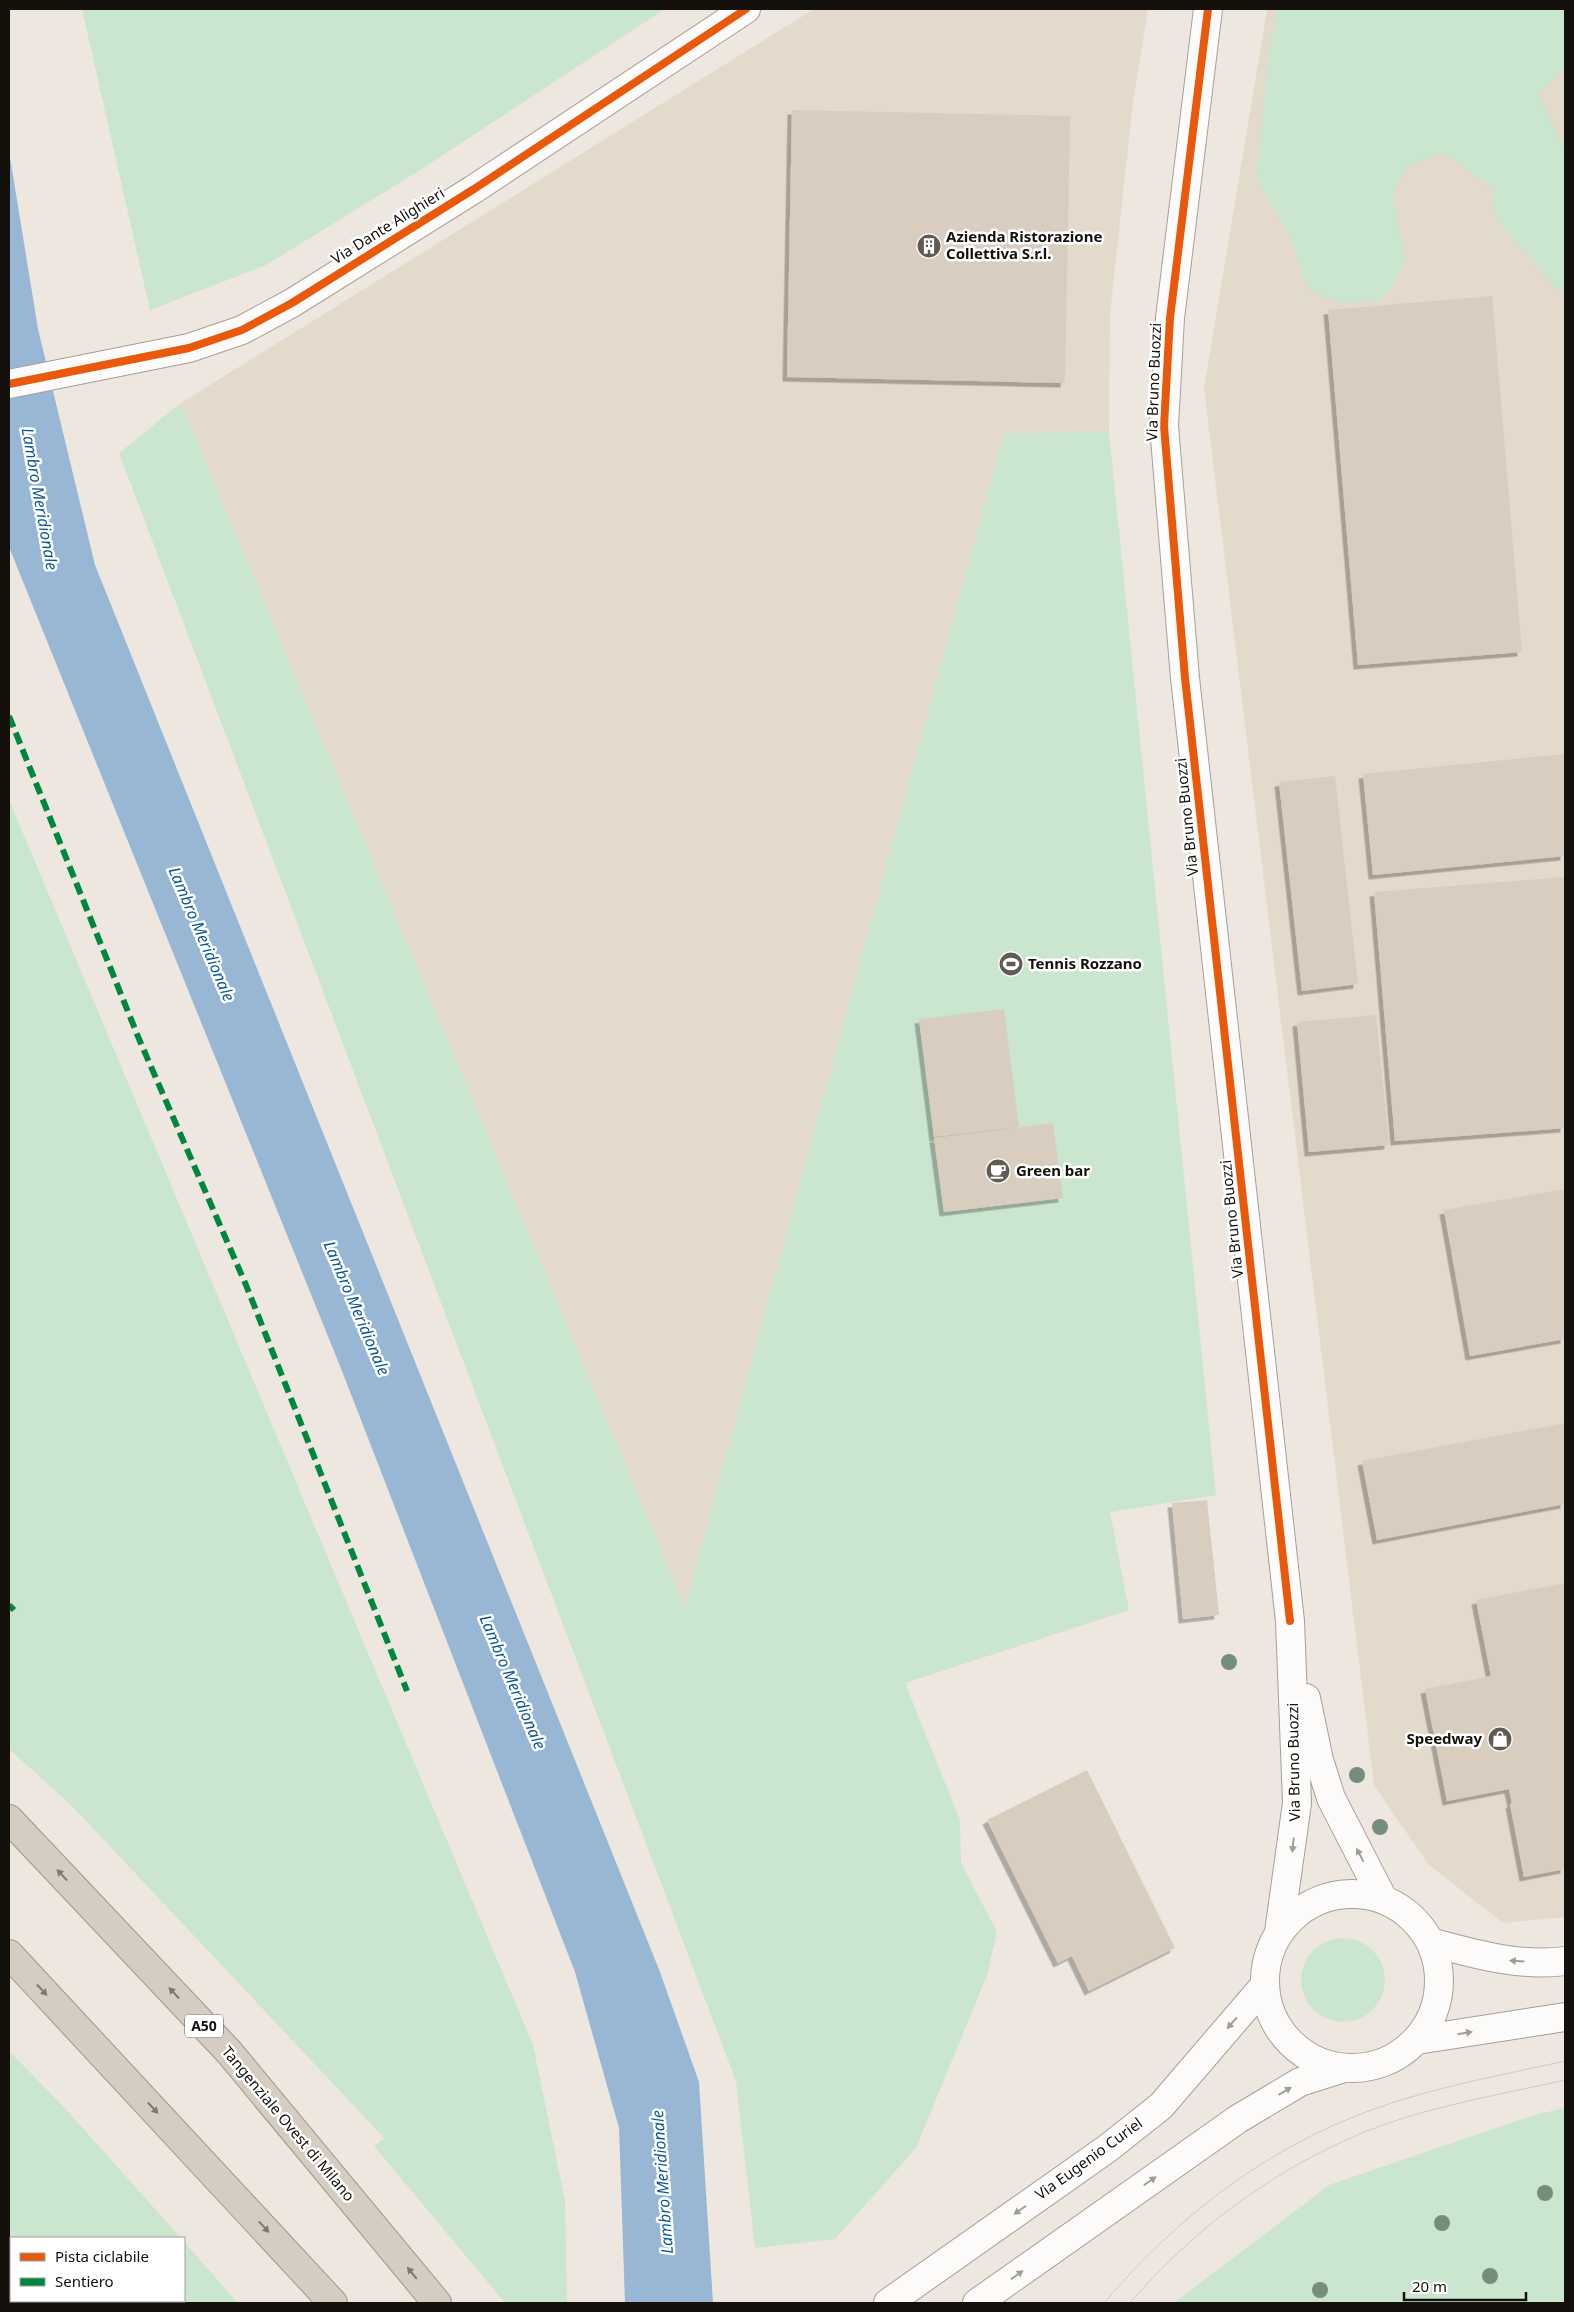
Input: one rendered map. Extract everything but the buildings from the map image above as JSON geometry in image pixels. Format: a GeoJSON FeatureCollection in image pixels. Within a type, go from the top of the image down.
{"type":"FeatureCollection","features":[{"type":"Feature","properties":{"kind":"highway","name":"Tangenziale Ovest di Milano"},"geometry":{"type":"LineString","coordinates":[[9,1819],[230,2052],[437,2303]]}},
{"type":"Feature","properties":{"kind":"highway"},"geometry":{"type":"LineString","coordinates":[[9,1954],[329,2298]]}},
{"type":"Feature","properties":{"kind":"main road","name":"Via Dante Alighieri"},"geometry":{"type":"LineString","coordinates":[[9,384],[189,348],[242,330],[292,303],[474,189],[746,9]]}},
{"type":"Feature","properties":{"kind":"main road","name":"Via Bruno Buozzi"},"geometry":{"type":"LineString","coordinates":[[1208,9],[1170,318],[1164,426],[1185,678],[1290,1621],[1297,1803],[1279,1932]]}},
{"type":"Feature","properties":{"kind":"main road","name":"Via Bruno Buozzi"},"geometry":{"type":"LineString","coordinates":[[1290,1621],[1318,1760],[1331,1798],[1383,1898]]}},
{"type":"Feature","properties":{"kind":"main road"},"geometry":{"type":"LineString","coordinates":[[978,2303],[1238,2119],[1300,2082],[1344,2068],[1371,2067],[1396,2057],[1417,2040],[1431,2018],[1439,1993],[1439,1967],[1430,1942],[1417,1923],[1400,1908],[1383,1898],[1342,1894],[1306,1906],[1279,1932],[1267,1960],[1264,1986],[1273,2018],[1290,2043],[1315,2060],[1344,2068]]}},
{"type":"Feature","properties":{"kind":"main road"},"geometry":{"type":"LineString","coordinates":[[1430,1942],[1498,1960],[1547,1963],[1565,1961]]}},
{"type":"Feature","properties":{"kind":"main road","name":"Via Eugenio Curiel"},"geometry":{"type":"LineString","coordinates":[[888,2303],[1108,2148],[1161,2106],[1264,1986]]}},
{"type":"Feature","properties":{"kind":"main road"},"geometry":{"type":"LineString","coordinates":[[1417,2040],[1565,2017]]}},
{"type":"Feature","properties":{"kind":"shaded area"},"geometry":{"type":"Polygon","coordinates":[[[814,9],[1148,9],[1133,102],[1110,314],[1109,432],[1004,433],[685,1607],[181,403],[814,9]]]}},
{"type":"Feature","properties":{"kind":"shaded area"},"geometry":{"type":"Polygon","coordinates":[[[1267,9],[1565,9],[1565,1917],[1503,1923],[1428,1864],[1374,1785],[1204,388],[1267,9]]]}},
{"type":"Feature","properties":{"kind":"green space"},"geometry":{"type":"Polygon","coordinates":[[[82,9],[665,9],[417,172],[266,265],[150,310],[82,9]]]}},
{"type":"Feature","properties":{"kind":"green space"},"geometry":{"type":"Polygon","coordinates":[[[1277,9],[1565,9],[1565,69],[1538,94],[1565,151],[1565,290],[1558,290],[1497,221],[1491,187],[1441,152],[1406,168],[1392,195],[1406,261],[1382,301],[1339,303],[1307,289],[1294,244],[1256,178],[1269,50],[1277,9]]]}},
{"type":"Feature","properties":{"kind":"green space"},"geometry":{"type":"Polygon","coordinates":[[[181,403],[685,1607],[1004,433],[1109,432],[1216,1495],[1110,1512],[1129,1610],[905,1683],[960,1820],[961,1863],[997,1932],[987,1975],[916,2148],[835,2239],[755,2248],[736,2081],[119,453],[181,403]]]}},
{"type":"Feature","properties":{"kind":"green space"},"geometry":{"type":"Polygon","coordinates":[[[9,800],[533,2045],[565,2201],[567,2303],[505,2303],[374,2146],[384,2138],[72,1806],[9,1749],[9,800]]]}},
{"type":"Feature","properties":{"kind":"green space"},"geometry":{"type":"Polygon","coordinates":[[[1343,1938],[1366,1945],[1378,1957],[1385,1980],[1378,2003],[1366,2015],[1343,2022],[1320,2015],[1308,2003],[1301,1980],[1308,1957],[1320,1945],[1343,1938]]]}},
{"type":"Feature","properties":{"kind":"green space"},"geometry":{"type":"Polygon","coordinates":[[[9,2051],[63,2106],[180,2237],[10,2237],[10,2302],[185,2302],[185,2243],[238,2303],[9,2303],[9,2051]]]}},
{"type":"Feature","properties":{"kind":"green space"},"geometry":{"type":"Polygon","coordinates":[[[1565,2108],[1565,2303],[1174,2303],[1329,2185],[1534,2115],[1565,2108]]]}},
{"type":"Feature","properties":{"kind":"water","name":"Lambro Meridionale"},"geometry":{"type":"Polygon","coordinates":[[[9,151],[38,329],[95,565],[660,1972],[699,2082],[713,2303],[625,2303],[619,2128],[575,1972],[342,1371],[9,547],[9,151]]]}},
{"type":"Feature","properties":{"kind":"tram line"},"geometry":{"type":"LineString","coordinates":[[1104,2303],[1132,2272],[1193,2214],[1261,2164],[1297,2143],[1335,2125],[1397,2101],[1469,2082],[1565,2061]]}},
{"type":"Feature","properties":{"kind":"tram line"},"geometry":{"type":"LineString","coordinates":[[1130,2303],[1181,2250],[1209,2225],[1269,2182],[1333,2146],[1367,2131],[1415,2115],[1565,2080]]}},
{"type":"Feature","properties":{"kind":"marked path"},"geometry":{"type":"LineString","coordinates":[[9,716],[139,1039],[246,1285],[407,1691]]}},
{"type":"Feature","properties":{"kind":"marked path"},"geometry":{"type":"LineString","coordinates":[[9,1605],[14,1610]]}},
{"type":"Feature","properties":{"kind":"cycle path"},"geometry":{"type":"LineString","coordinates":[[9,384],[189,348],[242,330],[292,303],[474,189],[746,9]]}},
{"type":"Feature","properties":{"kind":"cycle path"},"geometry":{"type":"LineString","coordinates":[[1208,9],[1170,318],[1164,426],[1185,678],[1290,1621]]}},
{"type":"Feature","properties":{"kind":"place","name":"Azienda Ristorazione Collettiva S.r.l."},"geometry":{"type":"Point","coordinates":[929,246]}},
{"type":"Feature","properties":{"kind":"place","name":"Tennis Rozzano"},"geometry":{"type":"Point","coordinates":[1011,964]}},
{"type":"Feature","properties":{"kind":"place","name":"Green bar"},"geometry":{"type":"Point","coordinates":[998,1171]}},
{"type":"Feature","properties":{"kind":"place","name":"Speedway"},"geometry":{"type":"Point","coordinates":[1500,1739]}}]}
